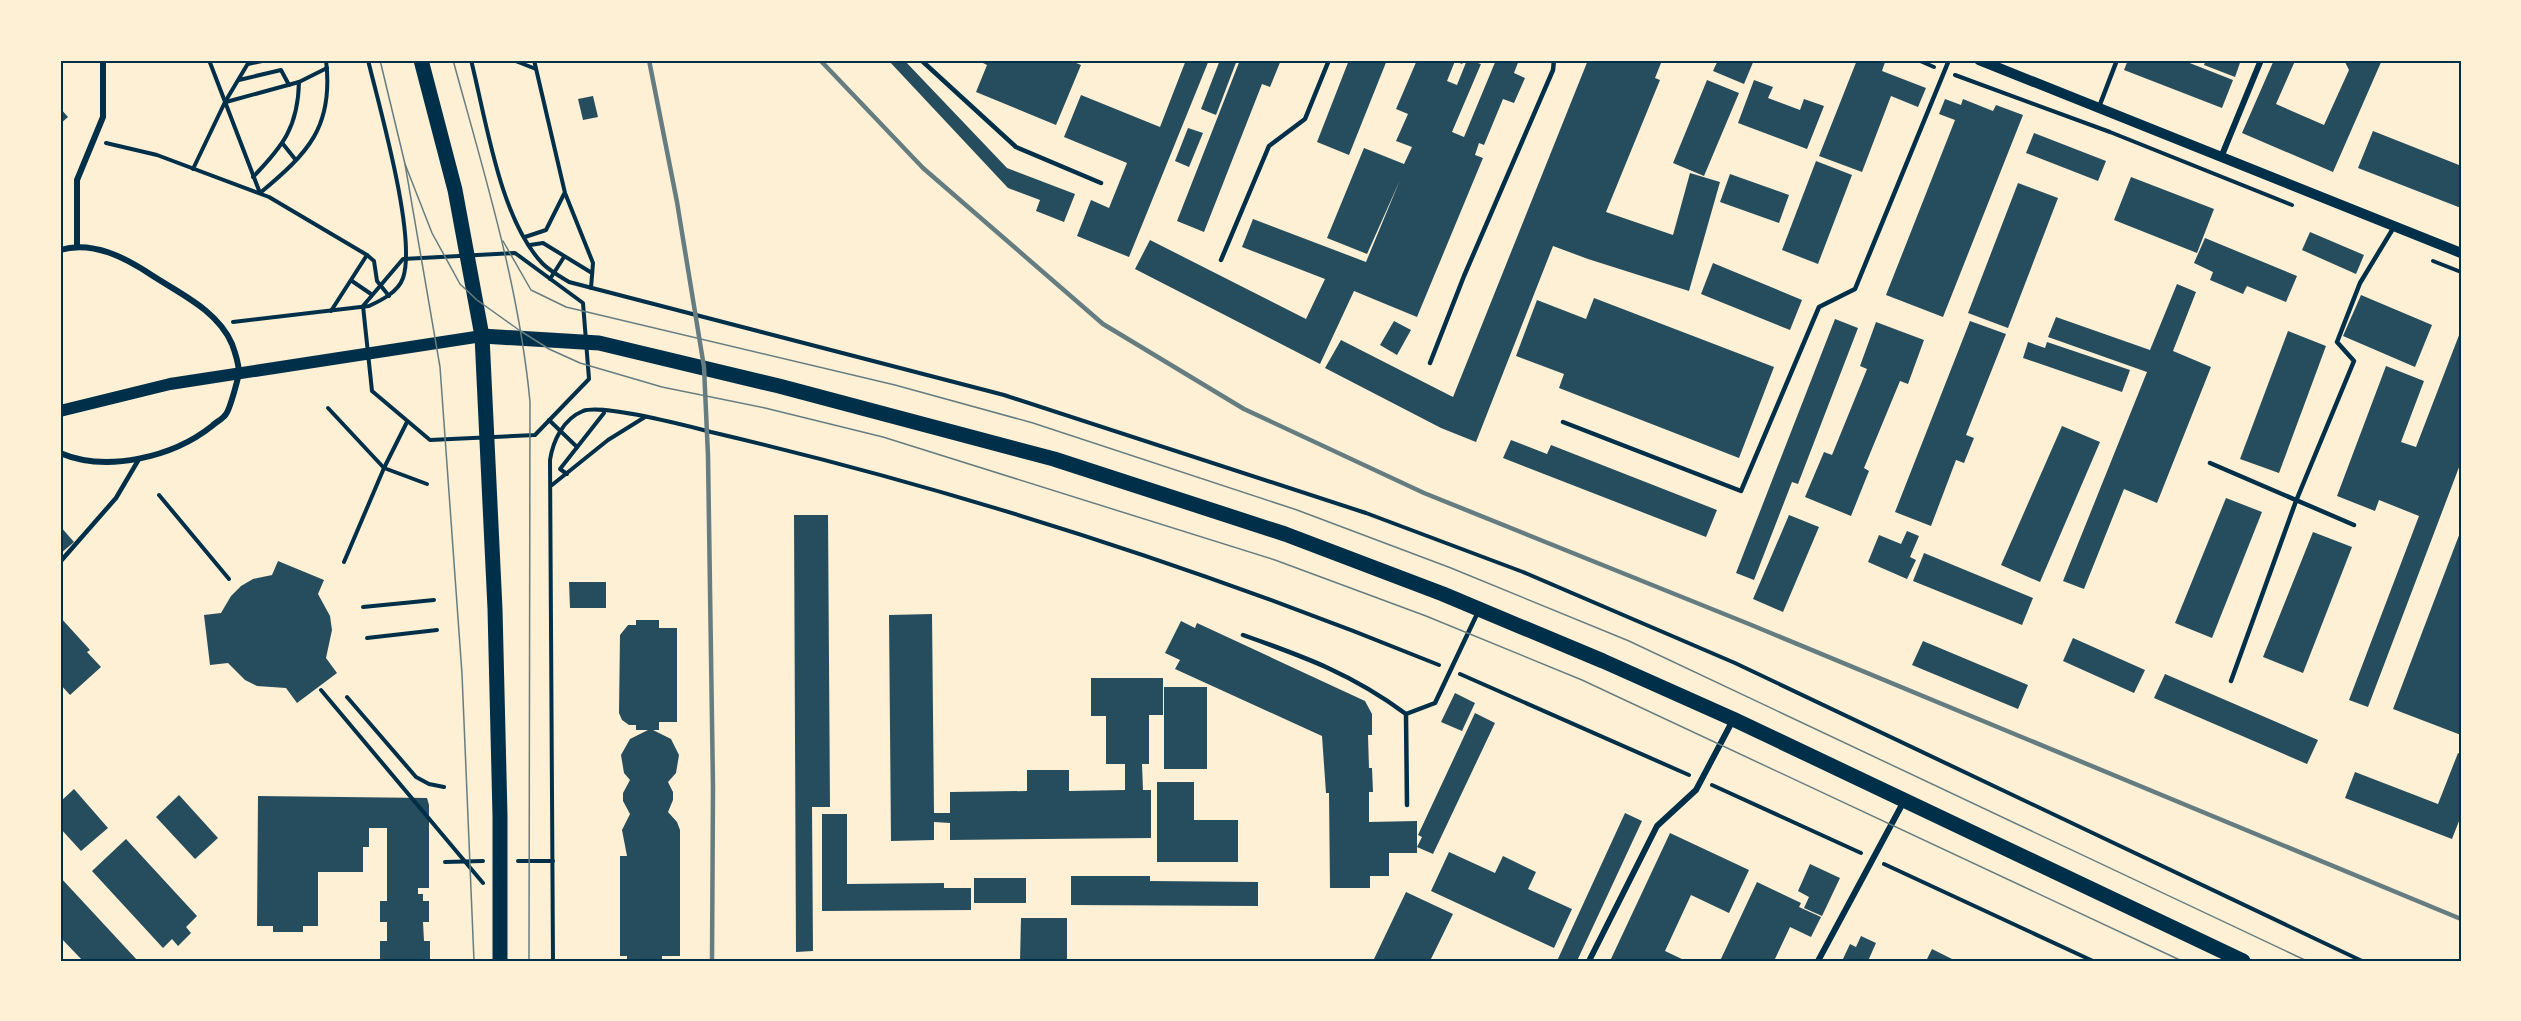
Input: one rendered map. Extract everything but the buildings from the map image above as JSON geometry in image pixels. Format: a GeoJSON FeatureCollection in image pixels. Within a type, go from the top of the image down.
{"type":"FeatureCollection","features":[{"type":"Feature","properties":{"kind":"main road"},"geometry":{"type":"LineString","coordinates":[[421,60],[455,190],[482,336],[495,609],[500,816],[500,961]]}},
{"type":"Feature","properties":{"kind":"main road"},"geometry":{"type":"LineString","coordinates":[[60,411],[170,384],[482,336],[599,343],[957,431],[1127,481],[1273,530],[1603,661],[1733,719],[2243,961]]}},
{"type":"Feature","properties":{"kind":"street"},"geometry":{"type":"LineString","coordinates":[[77,245],[77,180],[103,117],[102,60]]}},
{"type":"Feature","properties":{"kind":"street"},"geometry":{"type":"LineString","coordinates":[[1979,60],[2222,155],[2461,254]]}},
{"type":"Feature","properties":{"kind":"street"},"geometry":{"type":"LineString","coordinates":[[2222,155],[2261,60]]}},
{"type":"Feature","properties":{"kind":"street"},"geometry":{"type":"LineString","coordinates":[[60,250],[77,245],[101,249],[139,266],[199,305],[218,323],[231,343],[239,373],[226,414],[203,433],[175,447],[139,459],[100,461],[60,453]]}},
{"type":"Feature","properties":{"kind":"street"},"geometry":{"type":"LineString","coordinates":[[1589,961],[1657,826],[1696,790],[1733,719]]}},
{"type":"Feature","properties":{"kind":"street"},"geometry":{"type":"LineString","coordinates":[[1818,961],[1905,801]]}},
{"type":"Feature","properties":{"kind":"lane"},"geometry":{"type":"LineString","coordinates":[[921,60],[1016,147],[1101,183]]}},
{"type":"Feature","properties":{"kind":"lane"},"geometry":{"type":"LineString","coordinates":[[1221,260],[1269,146],[1305,119],[1329,60]]}},
{"type":"Feature","properties":{"kind":"lane"},"geometry":{"type":"LineString","coordinates":[[1430,363],[1553,70],[1554,60]]}},
{"type":"Feature","properties":{"kind":"lane"},"geometry":{"type":"LineString","coordinates":[[1563,422],[1741,491],[1819,308],[1855,289],[1949,60]]}},
{"type":"Feature","properties":{"kind":"lane"},"geometry":{"type":"LineString","coordinates":[[2099,107],[2117,60]]}},
{"type":"Feature","properties":{"kind":"lane"},"geometry":{"type":"LineString","coordinates":[[2231,681],[2296,501],[2354,361],[2337,342],[2360,283],[2394,226]]}},
{"type":"Feature","properties":{"kind":"lane"},"geometry":{"type":"LineString","coordinates":[[60,562],[116,498],[139,459]]}},
{"type":"Feature","properties":{"kind":"lane"},"geometry":{"type":"LineString","coordinates":[[2210,463],[2354,525]]}},
{"type":"Feature","properties":{"kind":"lane"},"geometry":{"type":"LineString","coordinates":[[1406,714],[1435,702],[1479,610]]}},
{"type":"Feature","properties":{"kind":"lane"},"geometry":{"type":"LineString","coordinates":[[1242,634],[1329,666],[1379,694],[1406,714]]}},
{"type":"Feature","properties":{"kind":"lane"},"geometry":{"type":"LineString","coordinates":[[1406,714],[1407,805]]}},
{"type":"Feature","properties":{"kind":"path"},"geometry":{"type":"LineString","coordinates":[[209,60],[260,193]]}},
{"type":"Feature","properties":{"kind":"path"},"geometry":{"type":"LineString","coordinates":[[193,170],[225,102],[249,62],[267,60]]}},
{"type":"Feature","properties":{"kind":"path"},"geometry":{"type":"LineString","coordinates":[[260,193],[310,146],[317,135],[327,99],[326,60]]}},
{"type":"Feature","properties":{"kind":"path"},"geometry":{"type":"LineString","coordinates":[[218,323],[369,306],[389,296],[403,279],[406,251],[395,172],[368,60]]}},
{"type":"Feature","properties":{"kind":"path"},"geometry":{"type":"LineString","coordinates":[[471,60],[501,180],[525,237],[543,265],[569,282],[1004,395],[1366,513],[1523,572],[1735,663],[2361,961]]}},
{"type":"Feature","properties":{"kind":"path"},"geometry":{"type":"LineString","coordinates":[[513,60],[536,69]]}},
{"type":"Feature","properties":{"kind":"path"},"geometry":{"type":"LineString","coordinates":[[534,60],[565,193],[593,263],[591,288]]}},
{"type":"Feature","properties":{"kind":"path"},"geometry":{"type":"LineString","coordinates":[[1918,60],[2110,132],[2297,207]]}},
{"type":"Feature","properties":{"kind":"path"},"geometry":{"type":"LineString","coordinates":[[225,102],[299,82],[327,68]]}},
{"type":"Feature","properties":{"kind":"path"},"geometry":{"type":"LineString","coordinates":[[239,80],[281,70],[289,85]]}},
{"type":"Feature","properties":{"kind":"path"},"geometry":{"type":"LineString","coordinates":[[253,177],[283,144],[291,129],[299,103],[299,82]]}},
{"type":"Feature","properties":{"kind":"path"},"geometry":{"type":"LineString","coordinates":[[94,140],[157,155],[260,193],[367,255],[374,261],[377,281],[389,296]]}},
{"type":"Feature","properties":{"kind":"path"},"geometry":{"type":"LineString","coordinates":[[283,144],[295,159]]}},
{"type":"Feature","properties":{"kind":"path"},"geometry":{"type":"LineString","coordinates":[[525,237],[546,230],[565,193]]}},
{"type":"Feature","properties":{"kind":"path"},"geometry":{"type":"LineString","coordinates":[[529,245],[543,243],[592,273]]}},
{"type":"Feature","properties":{"kind":"path"},"geometry":{"type":"LineString","coordinates":[[331,311],[367,255]]}},
{"type":"Feature","properties":{"kind":"path"},"geometry":{"type":"LineString","coordinates":[[550,279],[564,257]]}},
{"type":"Feature","properties":{"kind":"path"},"geometry":{"type":"LineString","coordinates":[[2428,259],[2461,272]]}},
{"type":"Feature","properties":{"kind":"path"},"geometry":{"type":"LineString","coordinates":[[352,281],[371,294]]}},
{"type":"Feature","properties":{"kind":"path"},"geometry":{"type":"LineString","coordinates":[[328,408],[384,468],[427,484]]}},
{"type":"Feature","properties":{"kind":"path"},"geometry":{"type":"LineString","coordinates":[[553,961],[552,486],[550,460],[554,440],[570,420],[585,410],[646,416],[762,444],[971,500],[1197,574],[1364,634],[1452,670],[1702,780],[2093,961]]}},
{"type":"Feature","properties":{"kind":"path"},"geometry":{"type":"LineString","coordinates":[[567,474],[560,469],[604,412]]}},
{"type":"Feature","properties":{"kind":"path"},"geometry":{"type":"LineString","coordinates":[[552,486],[608,440],[646,416]]}},
{"type":"Feature","properties":{"kind":"path"},"geometry":{"type":"LineString","coordinates":[[549,420],[577,447]]}},
{"type":"Feature","properties":{"kind":"path"},"geometry":{"type":"LineString","coordinates":[[344,562],[384,468],[407,422]]}},
{"type":"Feature","properties":{"kind":"path"},"geometry":{"type":"LineString","coordinates":[[159,495],[229,579]]}},
{"type":"Feature","properties":{"kind":"path"},"geometry":{"type":"LineString","coordinates":[[363,608],[434,600]]}},
{"type":"Feature","properties":{"kind":"path"},"geometry":{"type":"LineString","coordinates":[[367,638],[436,630]]}},
{"type":"Feature","properties":{"kind":"path"},"geometry":{"type":"LineString","coordinates":[[321,690],[484,885]]}},
{"type":"Feature","properties":{"kind":"path"},"geometry":{"type":"LineString","coordinates":[[347,697],[416,777],[429,784],[444,787]]}},
{"type":"Feature","properties":{"kind":"tram line"},"geometry":{"type":"LineString","coordinates":[[380,60],[405,164],[440,367],[462,674],[474,961]]}},
{"type":"Feature","properties":{"kind":"tram line"},"geometry":{"type":"LineString","coordinates":[[453,60],[509,272],[525,358],[530,402],[529,961]]}},
{"type":"Feature","properties":{"kind":"tram line"},"geometry":{"type":"LineString","coordinates":[[405,164],[432,233],[460,284],[477,300],[519,330],[549,349],[580,363],[662,387],[765,408],[883,437],[1275,560],[1426,616],[1582,680],[2182,961]]}},
{"type":"Feature","properties":{"kind":"tram line"},"geometry":{"type":"LineString","coordinates":[[503,241],[531,290],[566,307],[895,385],[1033,423],[1297,510],[1451,568],[1629,641],[2307,961]]}},
{"type":"Feature","properties":{"kind":"railway"},"geometry":{"type":"LineString","coordinates":[[649,60],[677,202],[704,367],[708,456],[713,787],[712,961]]}},
{"type":"Feature","properties":{"kind":"railway"},"geometry":{"type":"LineString","coordinates":[[820,60],[923,168],[1103,324],[1244,409],[1424,493],[1749,624],[2461,919]]}}]}
